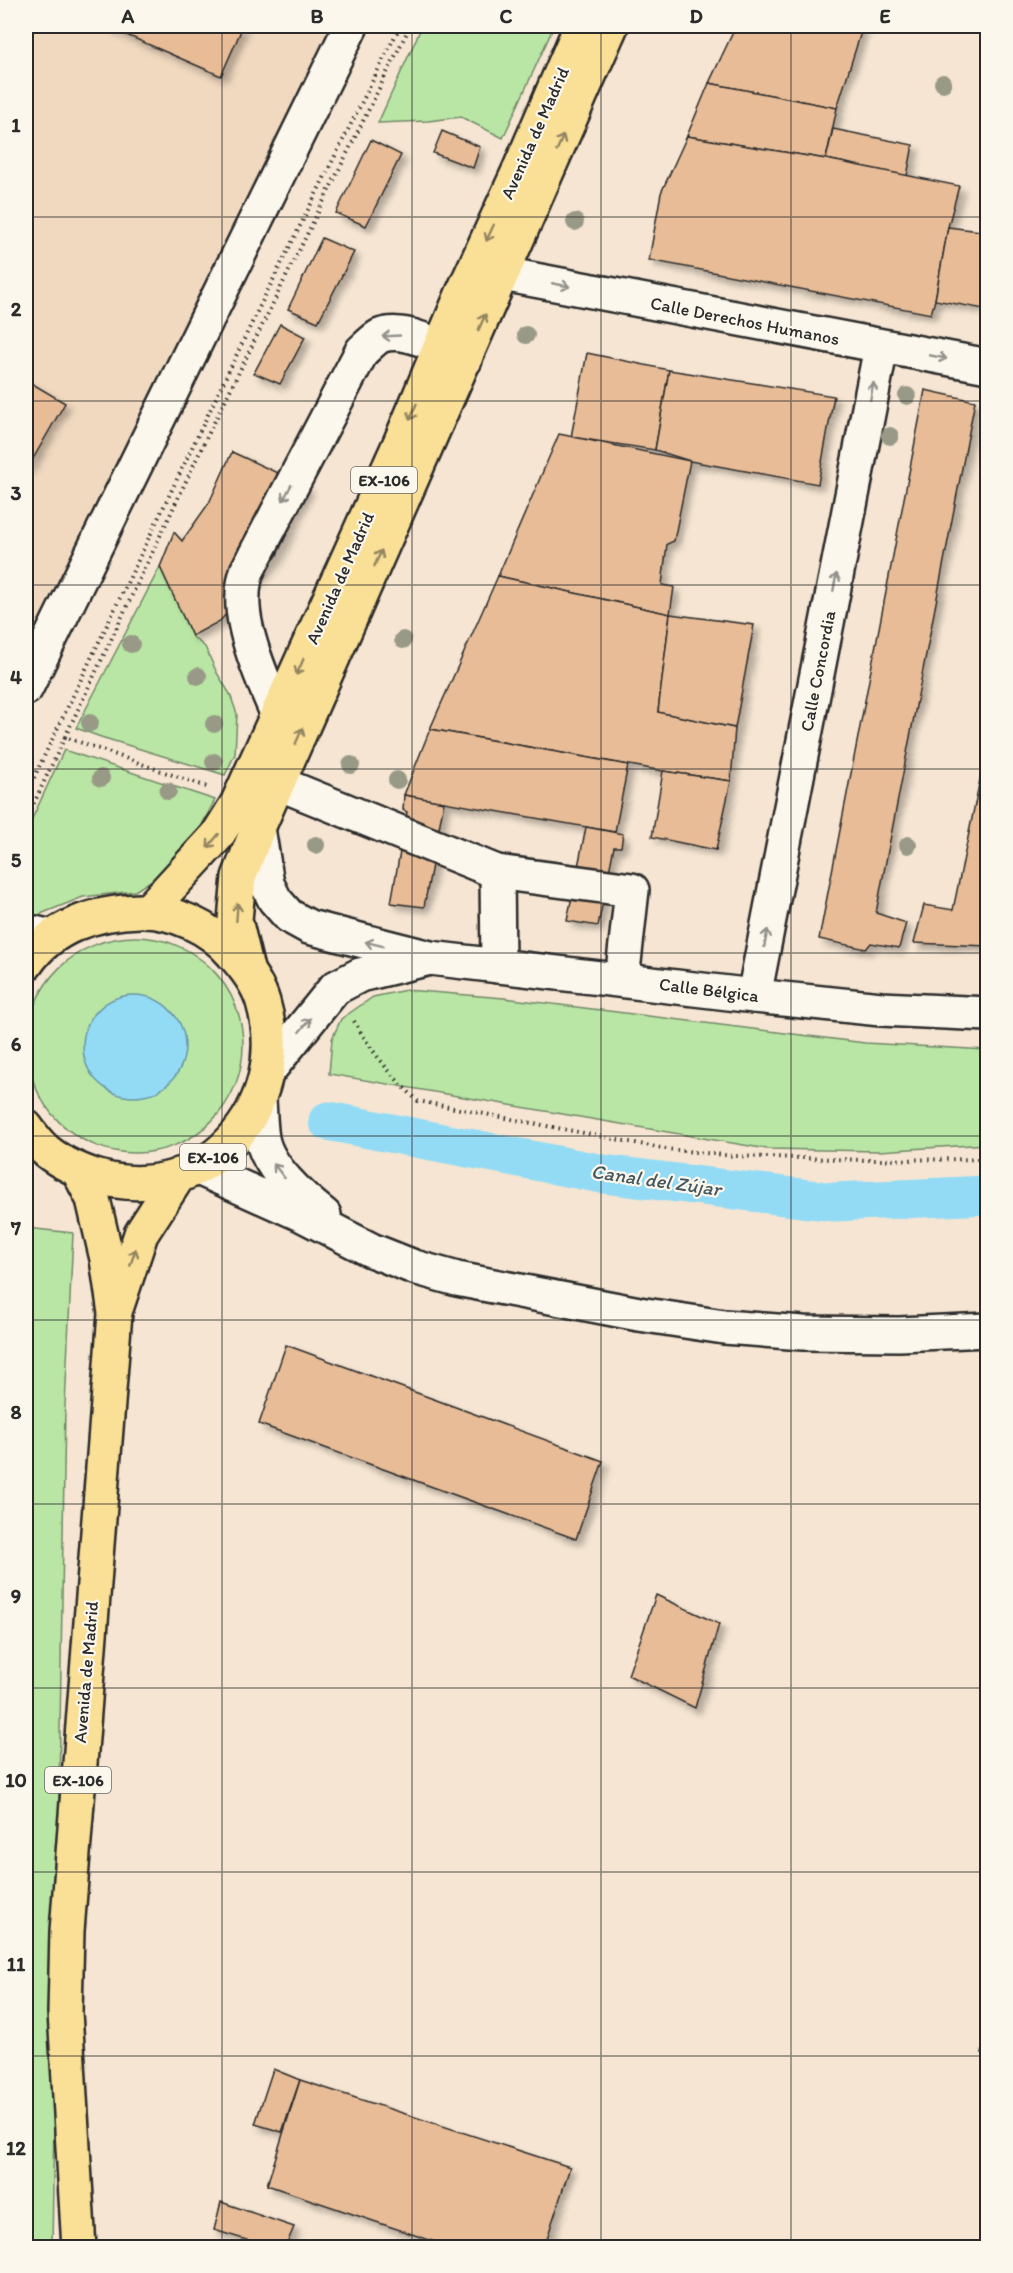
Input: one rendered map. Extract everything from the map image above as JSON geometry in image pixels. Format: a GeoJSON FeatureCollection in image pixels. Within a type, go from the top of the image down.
{"type":"FeatureCollection","features":[{"type":"Feature","properties":{"kind":"main road","name":"Avenida de Madrid"},"geometry":{"type":"LineString","coordinates":[[258,828],[453,353],[581,26]]}},
{"type":"Feature","properties":{"kind":"main road","name":"Avenida de Madrid"},"geometry":{"type":"LineString","coordinates":[[148,911],[217,836],[237,804],[396,454],[453,353],[503,274],[611,26]]}},
{"type":"Feature","properties":{"kind":"main road","name":"EX-106"},"geometry":{"type":"LineString","coordinates":[[26,1127],[44,1149],[78,1170],[111,1181],[145,1182],[187,1171],[216,1155],[234,1139],[248,1121],[264,1086],[270,1035],[263,1000],[247,969],[235,920],[239,877],[258,828]]}},
{"type":"Feature","properties":{"kind":"main road","name":"EX-106"},"geometry":{"type":"LineString","coordinates":[[26,964],[39,934],[114,911],[148,911],[177,917],[203,929],[227,947],[247,969]]}},
{"type":"Feature","properties":{"kind":"main road","name":"EX-106"},"geometry":{"type":"LineString","coordinates":[[78,1170],[93,1199],[107,1259],[115,1313]]}},
{"type":"Feature","properties":{"kind":"main road","name":"EX-106"},"geometry":{"type":"LineString","coordinates":[[115,1313],[141,1234],[187,1171]]}},
{"type":"Feature","properties":{"kind":"main road","name":"Avenida de Madrid"},"geometry":{"type":"LineString","coordinates":[[79,2247],[65,2012],[67,1931],[115,1313]]}},
{"type":"Feature","properties":{"kind":"street"},"geometry":{"type":"LineString","coordinates":[[26,688],[351,26]]}},
{"type":"Feature","properties":{"kind":"street","name":"Calle Derechos Humanos"},"geometry":{"type":"LineString","coordinates":[[503,274],[987,366]]}},
{"type":"Feature","properties":{"kind":"street"},"geometry":{"type":"LineString","coordinates":[[278,715],[257,668],[246,622],[242,596],[246,571],[362,351],[381,336],[408,335],[453,353]]}},
{"type":"Feature","properties":{"kind":"street","name":"Calle Concordia"},"geometry":{"type":"LineString","coordinates":[[754,996],[881,347]]}},
{"type":"Feature","properties":{"kind":"street"},"geometry":{"type":"LineString","coordinates":[[278,783],[497,872],[632,890],[622,980]]}},
{"type":"Feature","properties":{"kind":"street"},"geometry":{"type":"LineString","coordinates":[[258,828],[267,884],[275,900],[289,916],[309,927],[430,958]]}},
{"type":"Feature","properties":{"kind":"street"},"geometry":{"type":"LineString","coordinates":[[497,872],[498,966]]}},
{"type":"Feature","properties":{"kind":"street"},"geometry":{"type":"LineString","coordinates":[[371,1250],[311,1204],[291,1186],[273,1164],[262,1140],[264,1086],[335,988],[360,975],[430,958]]}},
{"type":"Feature","properties":{"kind":"street","name":"Calle Bélgica"},"geometry":{"type":"LineString","coordinates":[[430,958],[881,1009],[987,1014]]}},
{"type":"Feature","properties":{"kind":"street"},"geometry":{"type":"LineString","coordinates":[[187,1171],[303,1215],[371,1250],[414,1267],[457,1279],[628,1312],[724,1327],[802,1333],[899,1334],[987,1330]]}},
{"type":"Feature","properties":{"kind":"path"},"geometry":{"type":"LineString","coordinates":[[26,794],[249,327],[400,26]]}},
{"type":"Feature","properties":{"kind":"path"},"geometry":{"type":"LineString","coordinates":[[65,737],[200,452],[410,26]]}},
{"type":"Feature","properties":{"kind":"shaded area"},"geometry":{"type":"Polygon","coordinates":[[[26,26],[351,26],[26,688],[26,26]]]}},
{"type":"Feature","properties":{"kind":"green space"},"geometry":{"type":"Polygon","coordinates":[[[422,26],[554,26],[503,138],[461,117],[378,123],[422,26]]]}},
{"type":"Feature","properties":{"kind":"green space"},"geometry":{"type":"Polygon","coordinates":[[[160,567],[192,636],[205,647],[230,694],[237,714],[235,754],[225,775],[76,728],[160,567]]]}},
{"type":"Feature","properties":{"kind":"green space"},"geometry":{"type":"Polygon","coordinates":[[[64,750],[215,800],[192,843],[163,873],[135,891],[83,897],[26,919],[26,832],[64,750]]]}},
{"type":"Feature","properties":{"kind":"green space"},"geometry":{"type":"Polygon","coordinates":[[[135,937],[166,942],[186,950],[211,969],[230,994],[238,1014],[243,1045],[238,1076],[230,1096],[211,1121],[186,1140],[166,1148],[135,1153],[104,1148],[84,1140],[59,1121],[40,1096],[32,1076],[27,1045],[32,1014],[40,994],[59,969],[84,950],[104,942],[135,937]]]}},
{"type":"Feature","properties":{"kind":"green space"},"geometry":{"type":"Polygon","coordinates":[[[406,990],[504,998],[865,1043],[987,1050],[987,1144],[879,1151],[767,1149],[329,1074],[332,1039],[341,1019],[373,997],[406,990]]]}},
{"type":"Feature","properties":{"kind":"green space"},"geometry":{"type":"Polygon","coordinates":[[[26,1228],[73,1233],[65,1406],[52,2247],[26,2248],[26,1228]]]}},
{"type":"Feature","properties":{"kind":"water"},"geometry":{"type":"Polygon","coordinates":[[[134,995],[154,999],[170,1010],[181,1026],[185,1046],[181,1066],[170,1082],[154,1093],[134,1097],[114,1093],[98,1082],[87,1066],[83,1046],[87,1026],[98,1010],[114,999],[134,995]]]}},
{"type":"Feature","properties":{"kind":"building"},"geometry":{"type":"Polygon","coordinates":[[[106,26],[243,26],[221,76],[106,26]]]}},
{"type":"Feature","properties":{"kind":"building"},"geometry":{"type":"Polygon","coordinates":[[[736,26],[863,26],[837,108],[709,83],[736,26]]]}},
{"type":"Feature","properties":{"kind":"building"},"geometry":{"type":"Polygon","coordinates":[[[709,83],[837,108],[826,159],[687,136],[709,83]]]}},
{"type":"Feature","properties":{"kind":"building"},"geometry":{"type":"Polygon","coordinates":[[[833,129],[913,145],[907,176],[826,159],[833,129]]]}},
{"type":"Feature","properties":{"kind":"building"},"geometry":{"type":"Polygon","coordinates":[[[442,131],[480,147],[473,168],[433,153],[442,131]]]}},
{"type":"Feature","properties":{"kind":"building"},"geometry":{"type":"Polygon","coordinates":[[[687,136],[826,159],[959,186],[948,227],[931,314],[649,260],[661,193],[687,136]]]}},
{"type":"Feature","properties":{"kind":"building"},"geometry":{"type":"Polygon","coordinates":[[[371,140],[401,155],[366,226],[336,213],[371,140]]]}},
{"type":"Feature","properties":{"kind":"building"},"geometry":{"type":"Polygon","coordinates":[[[948,227],[988,232],[988,291],[984,309],[935,300],[948,227]]]}},
{"type":"Feature","properties":{"kind":"building"},"geometry":{"type":"Polygon","coordinates":[[[322,238],[354,252],[318,322],[288,309],[322,238]]]}},
{"type":"Feature","properties":{"kind":"building"},"geometry":{"type":"Polygon","coordinates":[[[280,324],[305,337],[280,384],[254,373],[280,324]]]}},
{"type":"Feature","properties":{"kind":"building"},"geometry":{"type":"Polygon","coordinates":[[[587,353],[669,370],[655,450],[571,437],[587,353]]]}},
{"type":"Feature","properties":{"kind":"building"},"geometry":{"type":"Polygon","coordinates":[[[669,370],[834,396],[818,484],[690,461],[655,450],[669,370]]]}},
{"type":"Feature","properties":{"kind":"building"},"geometry":{"type":"Polygon","coordinates":[[[26,380],[65,403],[26,471],[26,380]]]}},
{"type":"Feature","properties":{"kind":"building"},"geometry":{"type":"Polygon","coordinates":[[[925,390],[975,401],[876,913],[906,923],[899,948],[871,943],[866,949],[819,939],[925,390]]]}},
{"type":"Feature","properties":{"kind":"building"},"geometry":{"type":"Polygon","coordinates":[[[559,434],[690,461],[674,541],[667,544],[662,585],[674,587],[670,614],[498,576],[559,434]]]}},
{"type":"Feature","properties":{"kind":"building"},"geometry":{"type":"Polygon","coordinates":[[[232,452],[308,487],[276,557],[220,621],[192,636],[160,567],[174,532],[182,541],[209,503],[232,452]]]}},
{"type":"Feature","properties":{"kind":"building"},"geometry":{"type":"Polygon","coordinates":[[[498,576],[670,614],[658,712],[735,728],[731,781],[430,729],[498,576]]]}},
{"type":"Feature","properties":{"kind":"building"},"geometry":{"type":"Polygon","coordinates":[[[670,614],[754,625],[735,728],[658,712],[670,614]]]}},
{"type":"Feature","properties":{"kind":"building"},"geometry":{"type":"Polygon","coordinates":[[[430,729],[628,765],[615,832],[404,795],[430,729]]]}},
{"type":"Feature","properties":{"kind":"building"},"geometry":{"type":"Polygon","coordinates":[[[988,741],[988,946],[914,943],[924,905],[953,910],[988,741]]]}},
{"type":"Feature","properties":{"kind":"building"},"geometry":{"type":"Polygon","coordinates":[[[663,771],[731,781],[716,850],[652,837],[663,771]]]}},
{"type":"Feature","properties":{"kind":"building"},"geometry":{"type":"Polygon","coordinates":[[[404,795],[444,802],[424,907],[391,903],[407,812],[403,810],[404,795]]]}},
{"type":"Feature","properties":{"kind":"building"},"geometry":{"type":"Polygon","coordinates":[[[586,827],[623,834],[621,847],[614,847],[598,926],[567,921],[586,827]]]}},
{"type":"Feature","properties":{"kind":"building"},"geometry":{"type":"Polygon","coordinates":[[[286,1345],[603,1461],[576,1539],[259,1424],[286,1345]]]}},
{"type":"Feature","properties":{"kind":"building"},"geometry":{"type":"Polygon","coordinates":[[[656,1595],[719,1624],[695,1708],[628,1675],[656,1595]]]}},
{"type":"Feature","properties":{"kind":"building"},"geometry":{"type":"Polygon","coordinates":[[[988,2023],[988,2051],[982,2053],[988,2023]]]}},
{"type":"Feature","properties":{"kind":"building"},"geometry":{"type":"Polygon","coordinates":[[[273,2069],[300,2080],[282,2132],[255,2124],[273,2069]]]}},
{"type":"Feature","properties":{"kind":"building"},"geometry":{"type":"Polygon","coordinates":[[[300,2080],[570,2167],[544,2248],[453,2248],[267,2185],[300,2080]]]}},
{"type":"Feature","properties":{"kind":"building"},"geometry":{"type":"Polygon","coordinates":[[[221,2202],[294,2227],[285,2248],[273,2248],[214,2230],[221,2202]]]}},
{"type":"Feature","properties":{"kind":"waterway","name":"Canal del Zújar"},"geometry":{"type":"LineString","coordinates":[[328,1121],[603,1174],[834,1202],[988,1195]]}}]}
